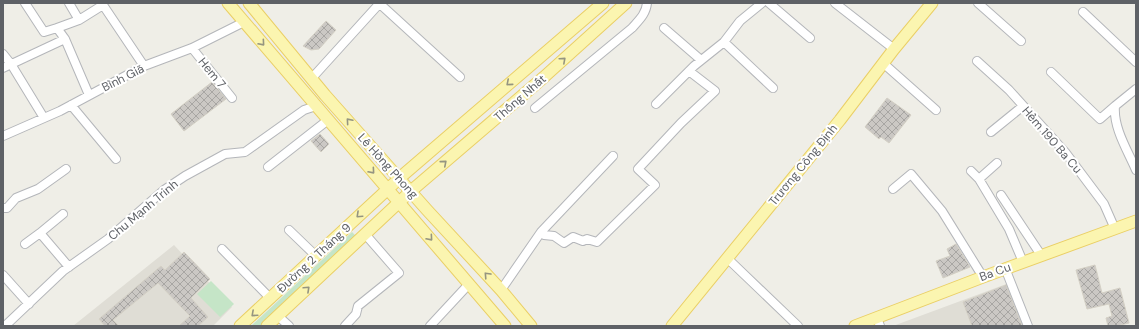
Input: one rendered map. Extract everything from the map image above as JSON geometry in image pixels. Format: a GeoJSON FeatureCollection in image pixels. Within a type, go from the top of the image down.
{"type":"FeatureCollection","features":[{"type":"Feature","properties":{"kind":"main road","name":"Lê Hồng Phong"},"geometry":{"type":"LineString","coordinates":[[228,3],[505,326]]}},
{"type":"Feature","properties":{"kind":"main road","name":"Lê Hồng Phong"},"geometry":{"type":"LineString","coordinates":[[249,3],[326,95],[501,290],[531,326]]}},
{"type":"Feature","properties":{"kind":"main road","name":"Thống Nhất"},"geometry":{"type":"LineString","coordinates":[[388,190],[603,3]]}},
{"type":"Feature","properties":{"kind":"main road","name":"Thống Nhất"},"geometry":{"type":"LineString","coordinates":[[399,202],[544,77],[626,3]]}},
{"type":"Feature","properties":{"kind":"main road","name":"Trương Công Định"},"geometry":{"type":"LineString","coordinates":[[672,326],[840,120],[894,49],[932,3]]}},
{"type":"Feature","properties":{"kind":"main road"},"geometry":{"type":"LineString","coordinates":[[532,64],[544,77]]}},
{"type":"Feature","properties":{"kind":"main road"},"geometry":{"type":"LineString","coordinates":[[302,90],[312,78]]}},
{"type":"Feature","properties":{"kind":"main road"},"geometry":{"type":"LineString","coordinates":[[316,106],[326,95]]}},
{"type":"Feature","properties":{"kind":"main road","name":"Đường 2 Tháng 9"},"geometry":{"type":"LineString","coordinates":[[240,326],[388,190]]}},
{"type":"Feature","properties":{"kind":"main road","name":"Đường 2 Tháng 9"},"geometry":{"type":"LineString","coordinates":[[267,326],[399,202]]}},
{"type":"Feature","properties":{"kind":"main road","name":"Ba Cu"},"geometry":{"type":"LineString","coordinates":[[855,326],[879,322],[1005,268],[1136,221]]}},
{"type":"Feature","properties":{"kind":"street"},"geometry":{"type":"LineString","coordinates":[[25,3],[44,32],[80,20],[103,4],[144,66]]}},
{"type":"Feature","properties":{"kind":"street"},"geometry":{"type":"LineString","coordinates":[[69,3],[80,20]]}},
{"type":"Feature","properties":{"kind":"street"},"geometry":{"type":"LineString","coordinates":[[535,108],[632,28],[642,17],[647,3]]}},
{"type":"Feature","properties":{"kind":"street"},"geometry":{"type":"LineString","coordinates":[[656,104],[701,60],[724,42],[740,21],[762,3]]}},
{"type":"Feature","properties":{"kind":"street"},"geometry":{"type":"LineString","coordinates":[[769,3],[810,38]]}},
{"type":"Feature","properties":{"kind":"street"},"geometry":{"type":"LineString","coordinates":[[835,3],[894,49]]}},
{"type":"Feature","properties":{"kind":"street"},"geometry":{"type":"LineString","coordinates":[[978,3],[1021,42]]}},
{"type":"Feature","properties":{"kind":"street"},"geometry":{"type":"LineString","coordinates":[[312,78],[380,4],[460,77]]}},
{"type":"Feature","properties":{"kind":"street"},"geometry":{"type":"LineString","coordinates":[[1084,12],[1136,62]]}},
{"type":"Feature","properties":{"kind":"street","name":"Bình Giã"},"geometry":{"type":"LineString","coordinates":[[3,136],[71,105],[144,66],[192,48],[244,22]]}},
{"type":"Feature","properties":{"kind":"street"},"geometry":{"type":"LineString","coordinates":[[57,28],[65,39],[89,95]]}},
{"type":"Feature","properties":{"kind":"street"},"geometry":{"type":"LineString","coordinates":[[664,28],[701,60]]}},
{"type":"Feature","properties":{"kind":"street"},"geometry":{"type":"LineString","coordinates":[[7,66],[65,39]]}},
{"type":"Feature","properties":{"kind":"street"},"geometry":{"type":"LineString","coordinates":[[724,42],[773,88]]}},
{"type":"Feature","properties":{"kind":"street","name":"Hem 7"},"geometry":{"type":"LineString","coordinates":[[192,48],[232,98]]}},
{"type":"Feature","properties":{"kind":"street"},"geometry":{"type":"LineString","coordinates":[[3,54],[7,66],[44,118]]}},
{"type":"Feature","properties":{"kind":"street","name":"Hẻm 190 Ba Cu"},"geometry":{"type":"LineString","coordinates":[[977,61],[1009,90],[1065,152],[1104,204],[1115,229]]}},
{"type":"Feature","properties":{"kind":"street"},"geometry":{"type":"LineString","coordinates":[[883,64],[936,110]]}},
{"type":"Feature","properties":{"kind":"street"},"geometry":{"type":"LineString","coordinates":[[541,232],[544,235],[554,236],[564,244],[573,238],[583,241],[587,239],[597,242],[655,185],[638,169],[681,123],[715,91],[689,71]]}},
{"type":"Feature","properties":{"kind":"street"},"geometry":{"type":"LineString","coordinates":[[1051,72],[1100,119],[1136,89]]}},
{"type":"Feature","properties":{"kind":"street"},"geometry":{"type":"LineString","coordinates":[[71,105],[116,159]]}},
{"type":"Feature","properties":{"kind":"street","name":"Chu Mạnh Trinh"},"geometry":{"type":"LineString","coordinates":[[5,326],[69,267],[108,239],[164,190],[185,176],[225,154],[245,152],[304,110],[316,106]]}},
{"type":"Feature","properties":{"kind":"street"},"geometry":{"type":"LineString","coordinates":[[991,132],[1023,106]]}},
{"type":"Feature","properties":{"kind":"street"},"geometry":{"type":"LineString","coordinates":[[1115,106],[1114,114],[1117,126],[1136,170]]}},
{"type":"Feature","properties":{"kind":"street"},"geometry":{"type":"LineString","coordinates":[[268,168],[328,120]]}},
{"type":"Feature","properties":{"kind":"street"},"geometry":{"type":"LineString","coordinates":[[501,290],[541,232],[614,156]]}},
{"type":"Feature","properties":{"kind":"street"},"geometry":{"type":"LineString","coordinates":[[979,179],[997,163]]}},
{"type":"Feature","properties":{"kind":"street"},"geometry":{"type":"LineString","coordinates":[[3,208],[7,208],[16,198],[38,189],[66,169]]}},
{"type":"Feature","properties":{"kind":"street"},"geometry":{"type":"LineString","coordinates":[[971,171],[979,179],[1009,229],[1023,262]]}},
{"type":"Feature","properties":{"kind":"street"},"geometry":{"type":"LineString","coordinates":[[892,189],[911,174],[942,211],[983,277]]}},
{"type":"Feature","properties":{"kind":"street"},"geometry":{"type":"LineString","coordinates":[[1002,195],[1041,255]]}},
{"type":"Feature","properties":{"kind":"street"},"geometry":{"type":"LineString","coordinates":[[25,244],[63,214]]}},
{"type":"Feature","properties":{"kind":"street"},"geometry":{"type":"LineString","coordinates":[[289,230],[316,256]]}},
{"type":"Feature","properties":{"kind":"street"},"geometry":{"type":"LineString","coordinates":[[40,233],[69,267]]}},
{"type":"Feature","properties":{"kind":"street"},"geometry":{"type":"LineString","coordinates":[[345,326],[356,314],[358,306],[399,273],[365,234]]}},
{"type":"Feature","properties":{"kind":"street"},"geometry":{"type":"LineString","coordinates":[[222,249],[271,299]]}},
{"type":"Feature","properties":{"kind":"street"},"geometry":{"type":"LineString","coordinates":[[727,258],[798,326]]}},
{"type":"Feature","properties":{"kind":"street"},"geometry":{"type":"LineString","coordinates":[[1005,268],[1028,326]]}},
{"type":"Feature","properties":{"kind":"street"},"geometry":{"type":"LineString","coordinates":[[3,275],[29,304]]}},
{"type":"Feature","properties":{"kind":"street"},"geometry":{"type":"LineString","coordinates":[[430,326],[469,284]]}},
{"type":"Feature","properties":{"kind":"street"},"geometry":{"type":"LineString","coordinates":[[278,316],[288,326]]}},
{"type":"Feature","properties":{"kind":"shaded area"},"geometry":{"type":"Polygon","coordinates":[[[174,245],[232,307],[213,326],[73,326],[174,245]]]}},
{"type":"Feature","properties":{"kind":"shaded area"},"geometry":{"type":"Polygon","coordinates":[[[1009,283],[1025,326],[893,326],[974,296],[1009,283]]]}},
{"type":"Feature","properties":{"kind":"green space"},"geometry":{"type":"Polygon","coordinates":[[[352,232],[355,237],[260,326],[251,326],[352,232]]]}},
{"type":"Feature","properties":{"kind":"green space"},"geometry":{"type":"Polygon","coordinates":[[[211,281],[234,304],[220,317],[197,294],[211,281]]]}},
{"type":"Feature","properties":{"kind":"building"},"geometry":{"type":"Polygon","coordinates":[[[326,21],[336,30],[319,49],[311,50],[303,46],[326,21]]]}},
{"type":"Feature","properties":{"kind":"building"},"geometry":{"type":"Polygon","coordinates":[[[212,82],[226,99],[184,131],[171,114],[212,82]]]}},
{"type":"Feature","properties":{"kind":"building"},"geometry":{"type":"Polygon","coordinates":[[[887,98],[911,115],[889,143],[881,137],[879,139],[865,127],[887,98]]]}},
{"type":"Feature","properties":{"kind":"building"},"geometry":{"type":"Polygon","coordinates":[[[320,134],[329,144],[321,152],[311,141],[320,134]]]}},
{"type":"Feature","properties":{"kind":"building"},"geometry":{"type":"Polygon","coordinates":[[[956,244],[970,267],[943,278],[936,261],[950,256],[947,249],[956,244]]]}},
{"type":"Feature","properties":{"kind":"building"},"geometry":{"type":"Polygon","coordinates":[[[184,252],[210,279],[191,298],[208,317],[198,326],[179,326],[190,316],[158,283],[113,320],[119,326],[105,326],[99,319],[161,266],[165,270],[184,252]]]}},
{"type":"Feature","properties":{"kind":"building"},"geometry":{"type":"Polygon","coordinates":[[[1095,265],[1102,293],[1120,288],[1129,323],[1108,326],[1106,318],[1112,316],[1109,304],[1087,309],[1076,270],[1095,265]]]}},
{"type":"Feature","properties":{"kind":"building"},"geometry":{"type":"Polygon","coordinates":[[[1006,285],[1022,326],[972,326],[963,302],[1006,285]]]}}]}
